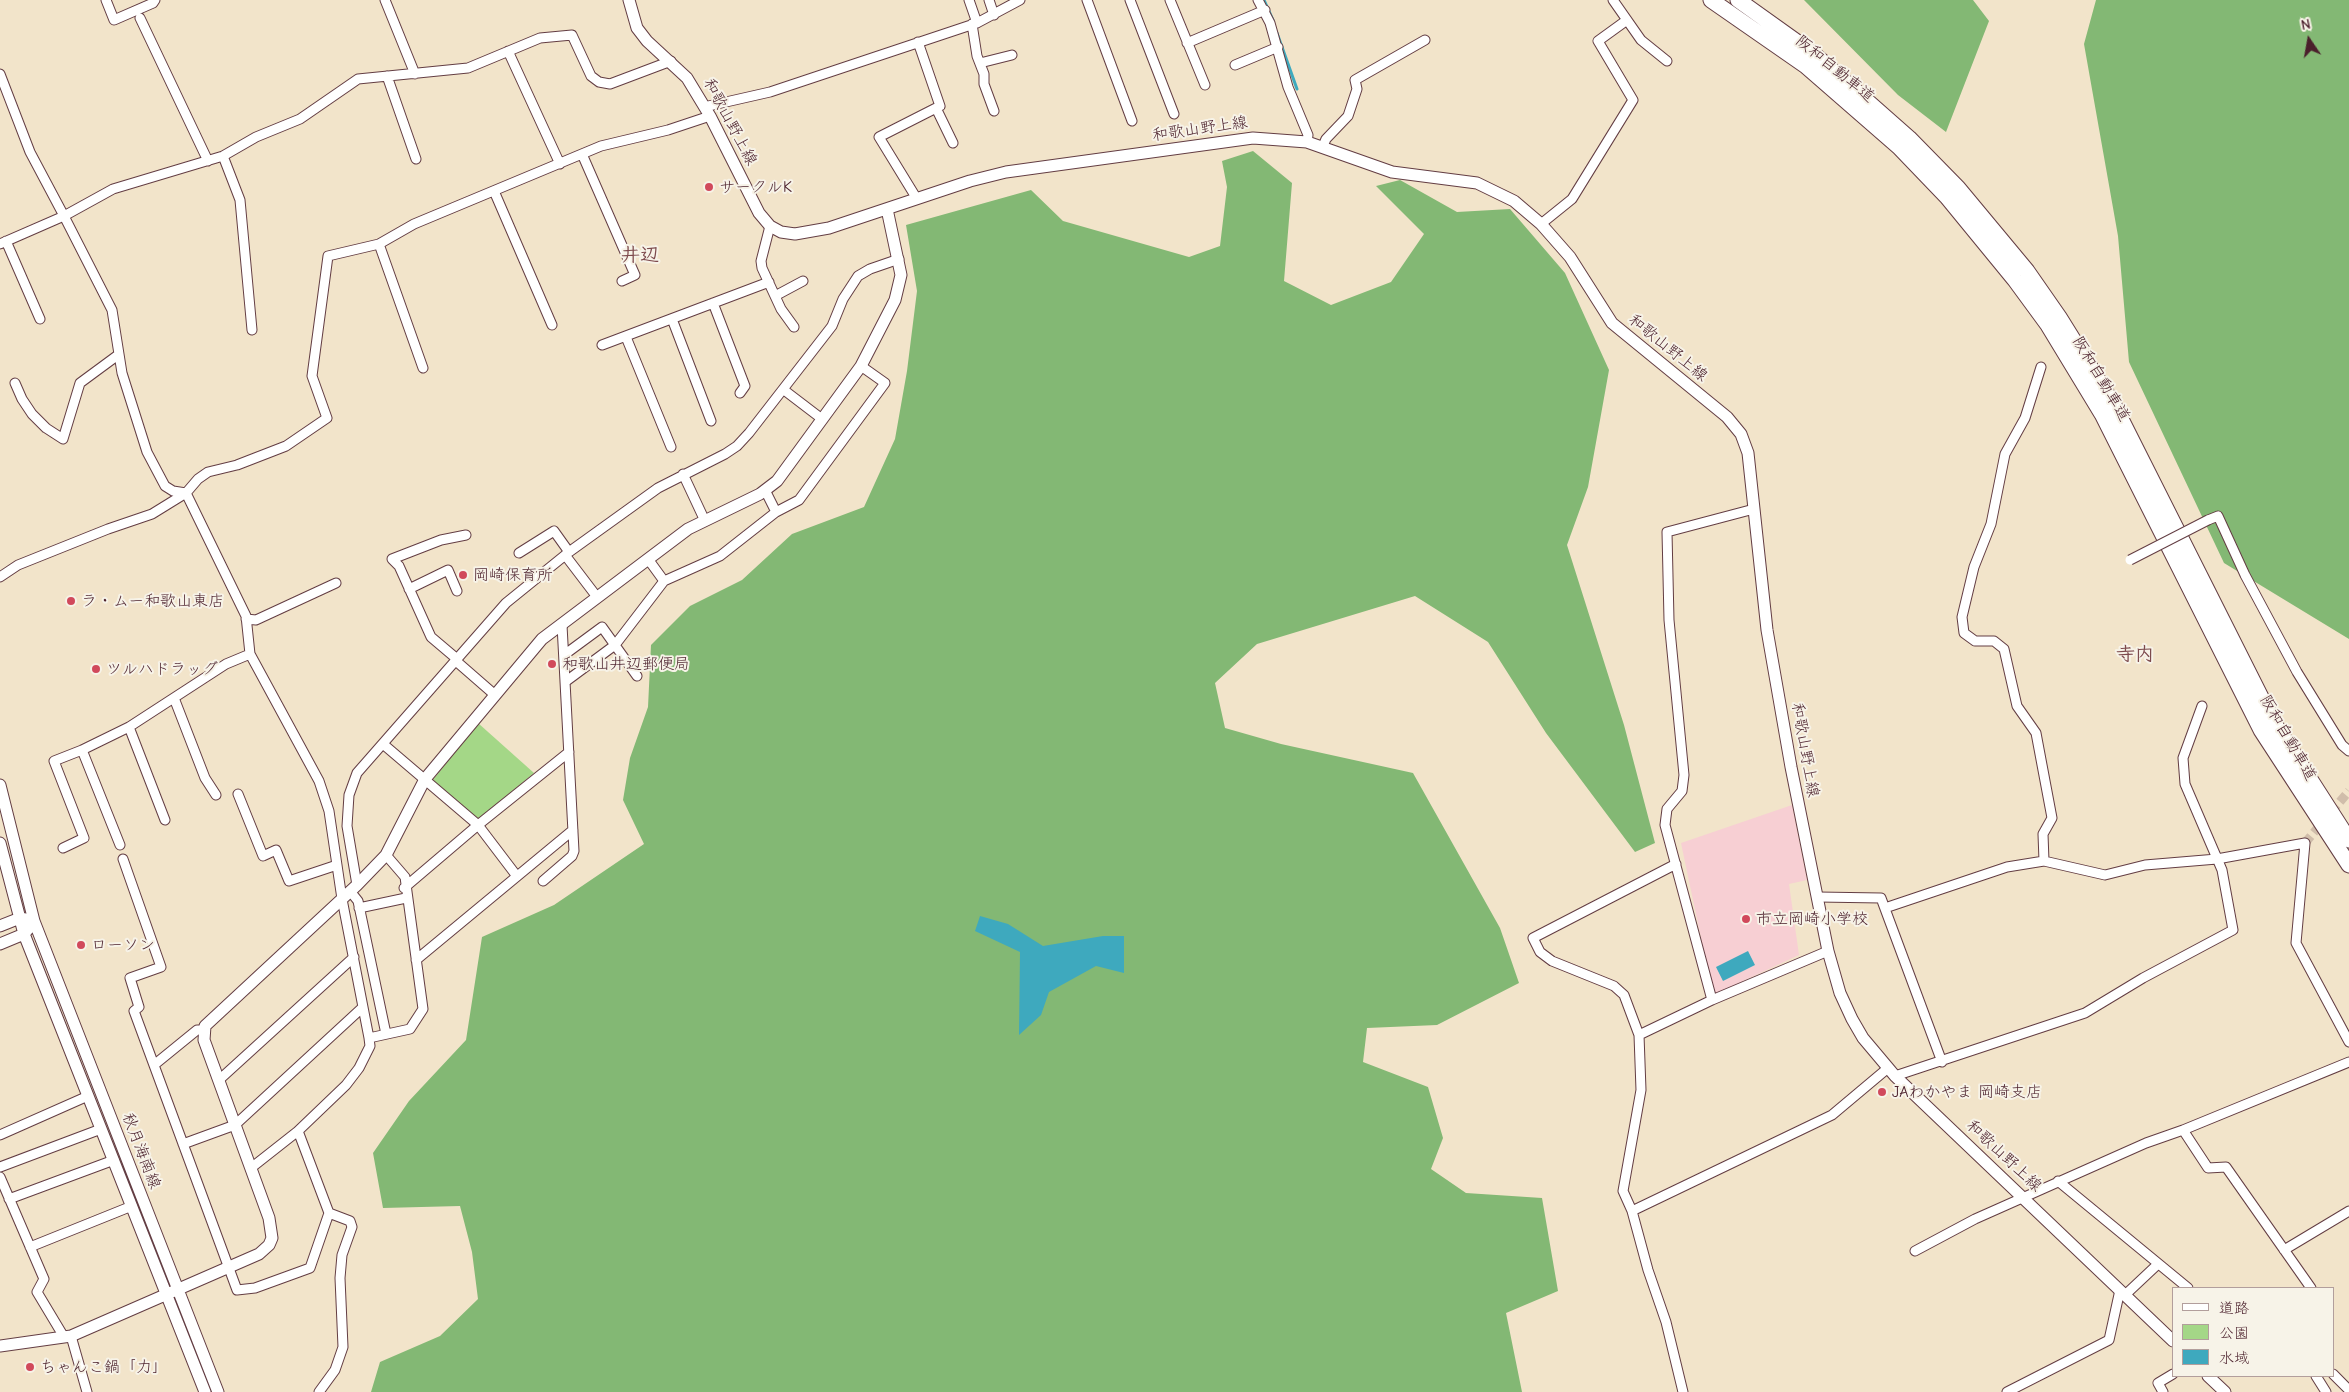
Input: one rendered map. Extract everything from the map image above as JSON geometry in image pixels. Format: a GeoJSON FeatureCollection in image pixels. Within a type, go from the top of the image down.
{"type":"FeatureCollection","features":[{"type":"Feature","properties":{"kind":"highway","name":"阪和自動車道"},"geometry":{"type":"LineString","coordinates":[[1711,0],[1806,66],[1899,148],[1947,197],[2015,280],[2048,325],[2102,414],[2261,730],[2349,865]]}},
{"type":"Feature","properties":{"kind":"highway","name":"阪和自動車道"},"geometry":{"type":"LineString","coordinates":[[1738,0],[1815,56],[1909,138],[1958,188],[2027,271],[2059,317],[2115,407],[2274,723],[2349,840]]}},
{"type":"Feature","properties":{"kind":"main road","name":"和歌山野上線"},"geometry":{"type":"LineString","coordinates":[[629,0],[637,28],[647,41],[687,78],[707,111],[759,213],[770,226],[781,232],[809,232],[887,209],[970,181],[1006,172],[1233,139],[1272,138],[1323,146],[1392,172],[1478,183],[1514,201],[1542,224],[1570,257],[1612,323],[1727,416],[1741,434],[1748,453],[1771,650],[1790,767],[1828,951],[1840,993],[1852,1019],[1863,1038],[1892,1072],[2172,1340]]}},
{"type":"Feature","properties":{"kind":"main road"},"geometry":{"type":"LineString","coordinates":[[0,1346],[68,1337],[259,1254],[272,1238],[269,1218],[204,1040],[205,1026],[350,892],[386,855],[425,779],[542,639],[688,529],[765,490],[777,481],[861,366],[895,300],[901,275],[887,209]]}},
{"type":"Feature","properties":{"kind":"main road","name":"秋月海南線"},"geometry":{"type":"LineString","coordinates":[[0,786],[34,921],[172,1292],[205,1392]]}},
{"type":"Feature","properties":{"kind":"main road","name":"秋月海南線"},"geometry":{"type":"LineString","coordinates":[[0,843],[24,934],[101,1129],[132,1206],[218,1392]]}},
{"type":"Feature","properties":{"kind":"main road"},"geometry":{"type":"LineString","coordinates":[[0,926],[20,918],[34,921],[24,934],[0,944]]}},
{"type":"Feature","properties":{"kind":"main road"},"geometry":{"type":"LineString","coordinates":[[2209,1377],[2225,1392]]}},
{"type":"Feature","properties":{"kind":"street"},"geometry":{"type":"LineString","coordinates":[[106,0],[114,20],[153,3],[155,0]]}},
{"type":"Feature","properties":{"kind":"street"},"geometry":{"type":"LineString","coordinates":[[385,0],[415,74]]}},
{"type":"Feature","properties":{"kind":"street"},"geometry":{"type":"LineString","coordinates":[[969,0],[984,84],[994,111]]}},
{"type":"Feature","properties":{"kind":"street"},"geometry":{"type":"LineString","coordinates":[[989,0],[994,15]]}},
{"type":"Feature","properties":{"kind":"street"},"geometry":{"type":"LineString","coordinates":[[0,577],[18,565],[108,529],[152,514],[186,493],[198,479],[208,472],[237,465],[286,446],[328,418],[312,376],[328,256],[379,244],[414,224],[601,146],[668,130],[707,111],[974,24],[1020,0]]}},
{"type":"Feature","properties":{"kind":"street"},"geometry":{"type":"LineString","coordinates":[[1087,0],[1132,122]]}},
{"type":"Feature","properties":{"kind":"street"},"geometry":{"type":"LineString","coordinates":[[1130,0],[1174,114]]}},
{"type":"Feature","properties":{"kind":"street"},"geometry":{"type":"LineString","coordinates":[[1170,0],[1205,85]]}},
{"type":"Feature","properties":{"kind":"street"},"geometry":{"type":"LineString","coordinates":[[1258,0],[1265,10],[1278,47],[1288,87],[1308,135],[1307,142]]}},
{"type":"Feature","properties":{"kind":"street"},"geometry":{"type":"LineString","coordinates":[[1613,0],[1647,47],[1667,61]]}},
{"type":"Feature","properties":{"kind":"street"},"geometry":{"type":"LineString","coordinates":[[1188,43],[1265,10]]}},
{"type":"Feature","properties":{"kind":"street"},"geometry":{"type":"LineString","coordinates":[[140,18],[208,161]]}},
{"type":"Feature","properties":{"kind":"street"},"geometry":{"type":"LineString","coordinates":[[1542,224],[1572,199],[1633,100],[1598,41],[1627,20]]}},
{"type":"Feature","properties":{"kind":"street"},"geometry":{"type":"LineString","coordinates":[[40,319],[3,242],[64,216],[113,189],[223,156],[256,137],[300,119],[358,79],[468,68],[540,38],[572,36],[591,76],[600,82],[610,84],[670,61]]}},
{"type":"Feature","properties":{"kind":"street"},"geometry":{"type":"LineString","coordinates":[[1323,146],[1326,140],[1348,116],[1357,89],[1355,80],[1425,40]]}},
{"type":"Feature","properties":{"kind":"street"},"geometry":{"type":"LineString","coordinates":[[917,199],[879,137],[940,106],[918,42]]}},
{"type":"Feature","properties":{"kind":"street"},"geometry":{"type":"LineString","coordinates":[[1235,65],[1278,47]]}},
{"type":"Feature","properties":{"kind":"street"},"geometry":{"type":"LineString","coordinates":[[508,51],[560,164]]}},
{"type":"Feature","properties":{"kind":"street"},"geometry":{"type":"LineString","coordinates":[[980,63],[1012,55]]}},
{"type":"Feature","properties":{"kind":"street"},"geometry":{"type":"LineString","coordinates":[[0,74],[30,152],[112,310],[116,327],[118,355],[147,452],[165,486],[173,491],[186,493]]}},
{"type":"Feature","properties":{"kind":"street"},"geometry":{"type":"LineString","coordinates":[[387,76],[416,159]]}},
{"type":"Feature","properties":{"kind":"street"},"geometry":{"type":"LineString","coordinates":[[936,108],[953,143]]}},
{"type":"Feature","properties":{"kind":"street"},"geometry":{"type":"LineString","coordinates":[[582,154],[635,275],[622,281]]}},
{"type":"Feature","properties":{"kind":"street"},"geometry":{"type":"LineString","coordinates":[[223,156],[240,200],[252,330]]}},
{"type":"Feature","properties":{"kind":"street"},"geometry":{"type":"LineString","coordinates":[[494,191],[552,325]]}},
{"type":"Feature","properties":{"kind":"street"},"geometry":{"type":"LineString","coordinates":[[770,226],[761,261],[775,296],[794,327]]}},
{"type":"Feature","properties":{"kind":"street"},"geometry":{"type":"LineString","coordinates":[[379,244],[422,368]]}},
{"type":"Feature","properties":{"kind":"street"},"geometry":{"type":"LineString","coordinates":[[251,1168],[298,1131],[346,1085],[370,1046],[354,957],[350,892],[347,826],[349,795],[356,773],[506,603],[567,554],[658,488],[737,446],[784,390],[832,326],[843,299],[858,276],[870,269],[899,260]]}},
{"type":"Feature","properties":{"kind":"street"},"geometry":{"type":"LineString","coordinates":[[775,296],[803,281]]}},
{"type":"Feature","properties":{"kind":"street"},"geometry":{"type":"LineString","coordinates":[[602,345],[769,282]]}},
{"type":"Feature","properties":{"kind":"street"},"geometry":{"type":"LineString","coordinates":[[713,303],[745,386],[740,393]]}},
{"type":"Feature","properties":{"kind":"street"},"geometry":{"type":"LineString","coordinates":[[672,319],[711,422]]}},
{"type":"Feature","properties":{"kind":"street"},"geometry":{"type":"LineString","coordinates":[[626,337],[671,447]]}},
{"type":"Feature","properties":{"kind":"street"},"geometry":{"type":"LineString","coordinates":[[15,383],[22,399],[32,414],[46,428],[62,439],[80,383],[118,355]]}},
{"type":"Feature","properties":{"kind":"street"},"geometry":{"type":"LineString","coordinates":[[565,682],[615,644],[664,581],[720,556],[776,512],[799,500],[885,383],[861,366]]}},
{"type":"Feature","properties":{"kind":"street"},"geometry":{"type":"LineString","coordinates":[[2041,367],[2026,418],[2005,454],[1991,524],[1974,567],[1962,617],[1964,633],[1975,641],[1994,641],[2004,649],[2017,706],[2036,733],[2052,818],[2043,834],[2044,861]]}},
{"type":"Feature","properties":{"kind":"street"},"geometry":{"type":"LineString","coordinates":[[784,390],[822,419]]}},
{"type":"Feature","properties":{"kind":"street"},"geometry":{"type":"LineString","coordinates":[[683,474],[706,520]]}},
{"type":"Feature","properties":{"kind":"street"},"geometry":{"type":"LineString","coordinates":[[765,490],[776,512]]}},
{"type":"Feature","properties":{"kind":"street"},"geometry":{"type":"LineString","coordinates":[[186,493],[246,620],[250,654],[319,781],[329,812],[337,865],[350,892],[356,898],[359,908],[386,1034]]}},
{"type":"Feature","properties":{"kind":"street"},"geometry":{"type":"LineString","coordinates":[[1712,1000],[1665,825],[1667,809],[1682,791],[1684,775],[1669,620],[1667,532],[1754,509]]}},
{"type":"Feature","properties":{"kind":"street"},"geometry":{"type":"LineString","coordinates":[[2130,560],[2218,516],[2245,575],[2296,672],[2342,745],[2349,751]]}},
{"type":"Feature","properties":{"kind":"street"},"geometry":{"type":"LineString","coordinates":[[519,553],[554,531],[567,554],[597,597]]}},
{"type":"Feature","properties":{"kind":"street"},"geometry":{"type":"LineString","coordinates":[[466,535],[441,540],[392,559],[399,566],[431,637],[495,695]]}},
{"type":"Feature","properties":{"kind":"street"},"geometry":{"type":"LineString","coordinates":[[648,559],[664,581]]}},
{"type":"Feature","properties":{"kind":"street"},"geometry":{"type":"LineString","coordinates":[[409,589],[448,570],[458,591]]}},
{"type":"Feature","properties":{"kind":"street"},"geometry":{"type":"LineString","coordinates":[[246,620],[256,620],[336,583]]}},
{"type":"Feature","properties":{"kind":"street"},"geometry":{"type":"LineString","coordinates":[[543,882],[572,856],[573,830],[562,625]]}},
{"type":"Feature","properties":{"kind":"street"},"geometry":{"type":"LineString","coordinates":[[564,655],[602,627],[637,676]]}},
{"type":"Feature","properties":{"kind":"street"},"geometry":{"type":"LineString","coordinates":[[62,848],[84,838],[54,761],[82,750],[129,727],[226,664],[250,654]]}},
{"type":"Feature","properties":{"kind":"street"},"geometry":{"type":"LineString","coordinates":[[174,698],[205,778],[216,795]]}},
{"type":"Feature","properties":{"kind":"street"},"geometry":{"type":"LineString","coordinates":[[1632,1211],[1832,1115],[1892,1072],[1942,1062],[2086,1014],[2143,978],[2233,930],[2222,870],[2185,784],[2183,758],[2202,706]]}},
{"type":"Feature","properties":{"kind":"street"},"geometry":{"type":"LineString","coordinates":[[129,727],[165,820]]}},
{"type":"Feature","properties":{"kind":"street"},"geometry":{"type":"LineString","coordinates":[[383,744],[478,824],[516,875]]}},
{"type":"Feature","properties":{"kind":"street"},"geometry":{"type":"LineString","coordinates":[[82,750],[120,845]]}},
{"type":"Feature","properties":{"kind":"street"},"geometry":{"type":"LineString","coordinates":[[404,888],[478,824],[569,752]]}},
{"type":"Feature","properties":{"kind":"street"},"geometry":{"type":"LineString","coordinates":[[238,794],[263,856],[276,850],[289,882],[337,865]]}},
{"type":"Feature","properties":{"kind":"street"},"geometry":{"type":"LineString","coordinates":[[416,960],[516,875],[573,830]]}},
{"type":"Feature","properties":{"kind":"street"},"geometry":{"type":"LineString","coordinates":[[1885,908],[2007,868],[2044,861],[2105,875],[2145,865],[2217,859],[2305,843],[2296,943],[2349,1042]]}},
{"type":"Feature","properties":{"kind":"street"},"geometry":{"type":"LineString","coordinates":[[369,1038],[410,1028],[423,1010],[404,888],[404,877],[386,855]]}},
{"type":"Feature","properties":{"kind":"street"},"geometry":{"type":"LineString","coordinates":[[123,859],[162,967],[130,978],[139,1007],[134,1011],[237,1290],[255,1288],[310,1268],[329,1213],[298,1131]]}},
{"type":"Feature","properties":{"kind":"street"},"geometry":{"type":"LineString","coordinates":[[1676,864],[1533,938],[1540,952],[1552,961],[1614,986],[1624,995],[1639,1035],[1641,1090],[1624,1191],[1632,1211],[1648,1270],[1666,1322],[1682,1392]]}},
{"type":"Feature","properties":{"kind":"street"},"geometry":{"type":"LineString","coordinates":[[1818,897],[1881,898],[1942,1062]]}},
{"type":"Feature","properties":{"kind":"street"},"geometry":{"type":"LineString","coordinates":[[359,908],[406,898]]}},
{"type":"Feature","properties":{"kind":"street"},"geometry":{"type":"LineString","coordinates":[[1639,1035],[1712,1000],[1828,951]]}},
{"type":"Feature","properties":{"kind":"street"},"geometry":{"type":"LineString","coordinates":[[218,1080],[354,957]]}},
{"type":"Feature","properties":{"kind":"street"},"geometry":{"type":"LineString","coordinates":[[183,1144],[235,1125],[363,1007]]}},
{"type":"Feature","properties":{"kind":"street"},"geometry":{"type":"LineString","coordinates":[[154,1065],[197,1030],[204,1030]]}},
{"type":"Feature","properties":{"kind":"street"},"geometry":{"type":"LineString","coordinates":[[1915,1251],[2024,1197],[2146,1142],[2183,1130],[2349,1062]]}},
{"type":"Feature","properties":{"kind":"street"},"geometry":{"type":"LineString","coordinates":[[0,1135],[88,1096]]}},
{"type":"Feature","properties":{"kind":"street"},"geometry":{"type":"LineString","coordinates":[[0,1167],[101,1129]]}},
{"type":"Feature","properties":{"kind":"street"},"geometry":{"type":"LineString","coordinates":[[2183,1130],[2208,1168],[2226,1168],[2310,1287]]}},
{"type":"Feature","properties":{"kind":"street"},"geometry":{"type":"LineString","coordinates":[[9,1199],[114,1160]]}},
{"type":"Feature","properties":{"kind":"street"},"geometry":{"type":"LineString","coordinates":[[0,1177],[44,1279],[38,1292],[68,1337],[87,1392]]}},
{"type":"Feature","properties":{"kind":"street"},"geometry":{"type":"LineString","coordinates":[[2058,1182],[2187,1287]]}},
{"type":"Feature","properties":{"kind":"street"},"geometry":{"type":"LineString","coordinates":[[30,1247],[132,1206]]}},
{"type":"Feature","properties":{"kind":"street"},"geometry":{"type":"LineString","coordinates":[[2284,1250],[2349,1211]]}},
{"type":"Feature","properties":{"kind":"street"},"geometry":{"type":"LineString","coordinates":[[319,1392],[335,1370],[343,1347],[340,1278],[342,1255],[352,1227],[350,1221],[329,1213]]}},
{"type":"Feature","properties":{"kind":"street"},"geometry":{"type":"LineString","coordinates":[[2007,1392],[2108,1340],[2123,1292],[2158,1264]]}},
{"type":"Feature","properties":{"kind":"street"},"geometry":{"type":"LineString","coordinates":[[2163,1392],[2158,1383],[2172,1375]]}},
{"type":"Feature","properties":{"kind":"street"},"geometry":{"type":"LineString","coordinates":[[2334,1375],[2349,1390]]}},
{"type":"Feature","properties":{"kind":"street"},"geometry":{"type":"LineString","coordinates":[[2317,1377],[2326,1392]]}},
{"type":"Feature","properties":{"kind":"shaded area","name":"市立岡崎小学校"},"geometry":{"type":"Polygon","coordinates":[[[1792,805],[1807,880],[1789,884],[1799,955],[1713,995],[1681,843],[1792,805]]]}},
{"type":"Feature","properties":{"kind":"green space"},"geometry":{"type":"Polygon","coordinates":[[[1804,0],[1973,0],[1989,21],[1946,132],[1898,95],[1804,0]]]}},
{"type":"Feature","properties":{"kind":"green space"},"geometry":{"type":"Polygon","coordinates":[[[2096,0],[2349,0],[2349,639],[2224,563],[2129,362],[2118,236],[2084,44],[2096,0]]]}},
{"type":"Feature","properties":{"kind":"green space"},"geometry":{"type":"Polygon","coordinates":[[[1253,151],[1292,183],[1284,281],[1331,305],[1391,282],[1424,234],[1376,186],[1400,180],[1457,212],[1510,209],[1565,273],[1609,370],[1588,487],[1567,545],[1624,725],[1655,843],[1635,852],[1546,733],[1488,642],[1415,596],[1257,644],[1215,683],[1225,728],[1281,744],[1413,773],[1500,928],[1519,983],[1437,1025],[1367,1028],[1363,1062],[1428,1087],[1443,1138],[1431,1169],[1466,1193],[1542,1198],[1558,1291],[1506,1313],[1522,1392],[371,1392],[380,1362],[440,1336],[478,1299],[472,1252],[460,1206],[383,1208],[373,1153],[409,1101],[466,1040],[482,937],[554,905],[644,844],[623,800],[630,758],[648,707],[651,645],[690,606],[742,580],[792,534],[864,507],[895,439],[907,371],[917,291],[906,225],[1031,190],[1063,221],[1189,257],[1220,246],[1227,187],[1222,161],[1253,151]]]}},
{"type":"Feature","properties":{"kind":"green space"},"geometry":{"type":"Polygon","coordinates":[[[478,723],[534,773],[479,819],[432,781],[478,723]]]}},
{"type":"Feature","properties":{"kind":"water"},"geometry":{"type":"Polygon","coordinates":[[[980,916],[1008,924],[1043,946],[1103,936],[1124,936],[1124,973],[1096,966],[1049,992],[1041,1015],[1019,1035],[1020,952],[975,931],[980,916]]]}},
{"type":"Feature","properties":{"kind":"water"},"geometry":{"type":"Polygon","coordinates":[[[1748,951],[1755,965],[1723,981],[1716,967],[1748,951]]]}},
{"type":"Feature","properties":{"kind":"waterway"},"geometry":{"type":"LineString","coordinates":[[1264,0],[1273,20]]}},
{"type":"Feature","properties":{"kind":"waterway"},"geometry":{"type":"LineString","coordinates":[[1277,33],[1297,89]]}},
{"type":"Feature","properties":{"kind":"tunnel"},"geometry":{"type":"LineString","coordinates":[[2305,843],[2349,791]]}},
{"type":"Feature","properties":{"kind":"place","name":"サークルK"},"geometry":{"type":"Point","coordinates":[709,187]}},
{"type":"Feature","properties":{"kind":"place","name":"岡崎保育所"},"geometry":{"type":"Point","coordinates":[463,575]}},
{"type":"Feature","properties":{"kind":"place","name":"ラ・ムー和歌山東店"},"geometry":{"type":"Point","coordinates":[71,601]}},
{"type":"Feature","properties":{"kind":"place","name":"和歌山井辺郵便局"},"geometry":{"type":"Point","coordinates":[552,664]}},
{"type":"Feature","properties":{"kind":"place","name":"ツルハドラッグ"},"geometry":{"type":"Point","coordinates":[96,669]}},
{"type":"Feature","properties":{"kind":"place","name":"市立岡崎小学校"},"geometry":{"type":"Point","coordinates":[1746,919]}},
{"type":"Feature","properties":{"kind":"place","name":"ローソン"},"geometry":{"type":"Point","coordinates":[81,945]}},
{"type":"Feature","properties":{"kind":"place","name":"JAわかやま 岡崎支店"},"geometry":{"type":"Point","coordinates":[1882,1092]}},
{"type":"Feature","properties":{"kind":"place","name":"ちゃんこ鍋「力」"},"geometry":{"type":"Point","coordinates":[30,1367]}},
{"type":"Feature","properties":{"kind":"district","name":"井辺"},"geometry":{"type":"Point","coordinates":[640,256]}},
{"type":"Feature","properties":{"kind":"district","name":"寺内"},"geometry":{"type":"Point","coordinates":[2135,655]}}]}
